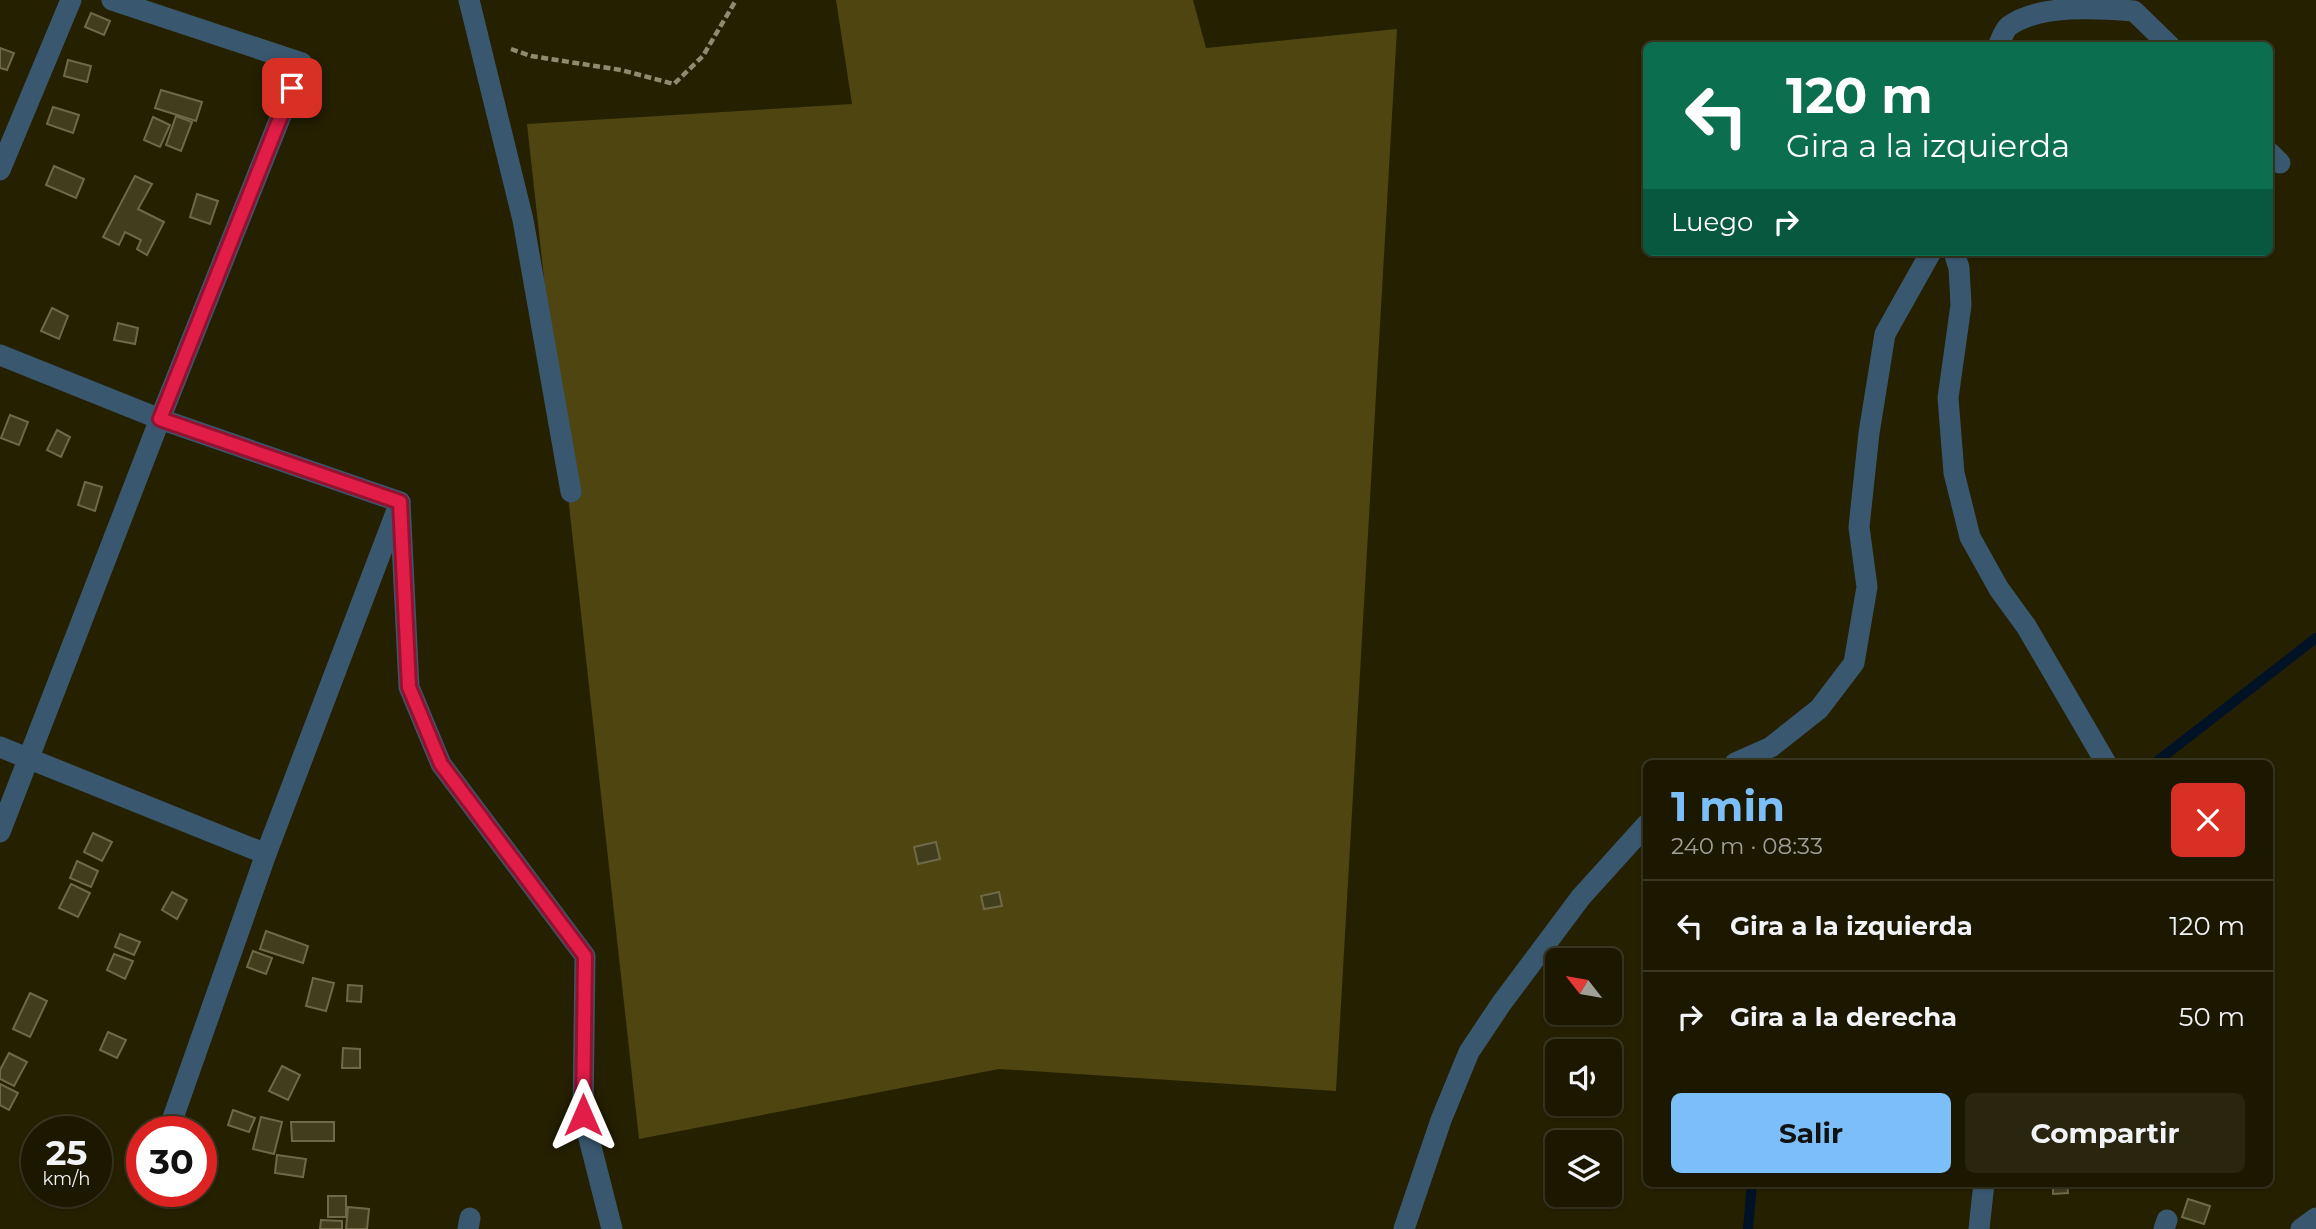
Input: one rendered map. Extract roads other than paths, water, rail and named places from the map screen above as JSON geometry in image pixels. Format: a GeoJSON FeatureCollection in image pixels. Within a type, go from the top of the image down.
{"type":"FeatureCollection","features":[{"type":"Feature","properties":{"kind":"street"},"geometry":{"type":"LineString","coordinates":[[0,170],[71,0]]}},
{"type":"Feature","properties":{"kind":"street"},"geometry":{"type":"LineString","coordinates":[[0,832],[302,63],[112,0]]}},
{"type":"Feature","properties":{"kind":"street"},"geometry":{"type":"LineString","coordinates":[[469,0],[523,220],[571,492]]}},
{"type":"Feature","properties":{"kind":"street"},"geometry":{"type":"LineString","coordinates":[[2000,42],[2008,27],[2036,15],[2079,8],[2134,11],[2166,42]]}},
{"type":"Feature","properties":{"kind":"street"},"geometry":{"type":"LineString","coordinates":[[1742,760],[1771,747],[1819,709],[1854,663],[1867,587],[1859,527],[1869,433],[1885,334],[1929,256]]}},
{"type":"Feature","properties":{"kind":"street"},"geometry":{"type":"LineString","coordinates":[[1955,256],[1959,268],[1961,305],[1948,398],[1954,473],[1970,537],[2104,760]]}},
{"type":"Feature","properties":{"kind":"street"},"geometry":{"type":"LineString","coordinates":[[0,355],[160,419],[400,502]]}},
{"type":"Feature","properties":{"kind":"street"},"geometry":{"type":"LineString","coordinates":[[174,1116],[267,854],[400,502]]}},
{"type":"Feature","properties":{"kind":"street"},"geometry":{"type":"LineString","coordinates":[[400,502],[409,687],[441,764],[585,956],[583,1115],[612,1229]]}},
{"type":"Feature","properties":{"kind":"street"},"geometry":{"type":"LineString","coordinates":[[0,747],[267,854]]}},
{"type":"Feature","properties":{"kind":"street"},"geometry":{"type":"LineString","coordinates":[[1404,1229],[1441,1120],[1469,1052],[1581,897],[1643,828]]}},
{"type":"Feature","properties":{"kind":"street"},"geometry":{"type":"LineString","coordinates":[[1979,1229],[1984,1187]]}},
{"type":"Feature","properties":{"kind":"street"},"geometry":{"type":"LineString","coordinates":[[2301,1229],[2316,1218]]}},
{"type":"Feature","properties":{"kind":"waterway"},"geometry":{"type":"LineString","coordinates":[[2159,760],[2316,638]]}},
{"type":"Feature","properties":{"kind":"waterway"},"geometry":{"type":"LineString","coordinates":[[1748,1229],[1752,1187]]}}]}
